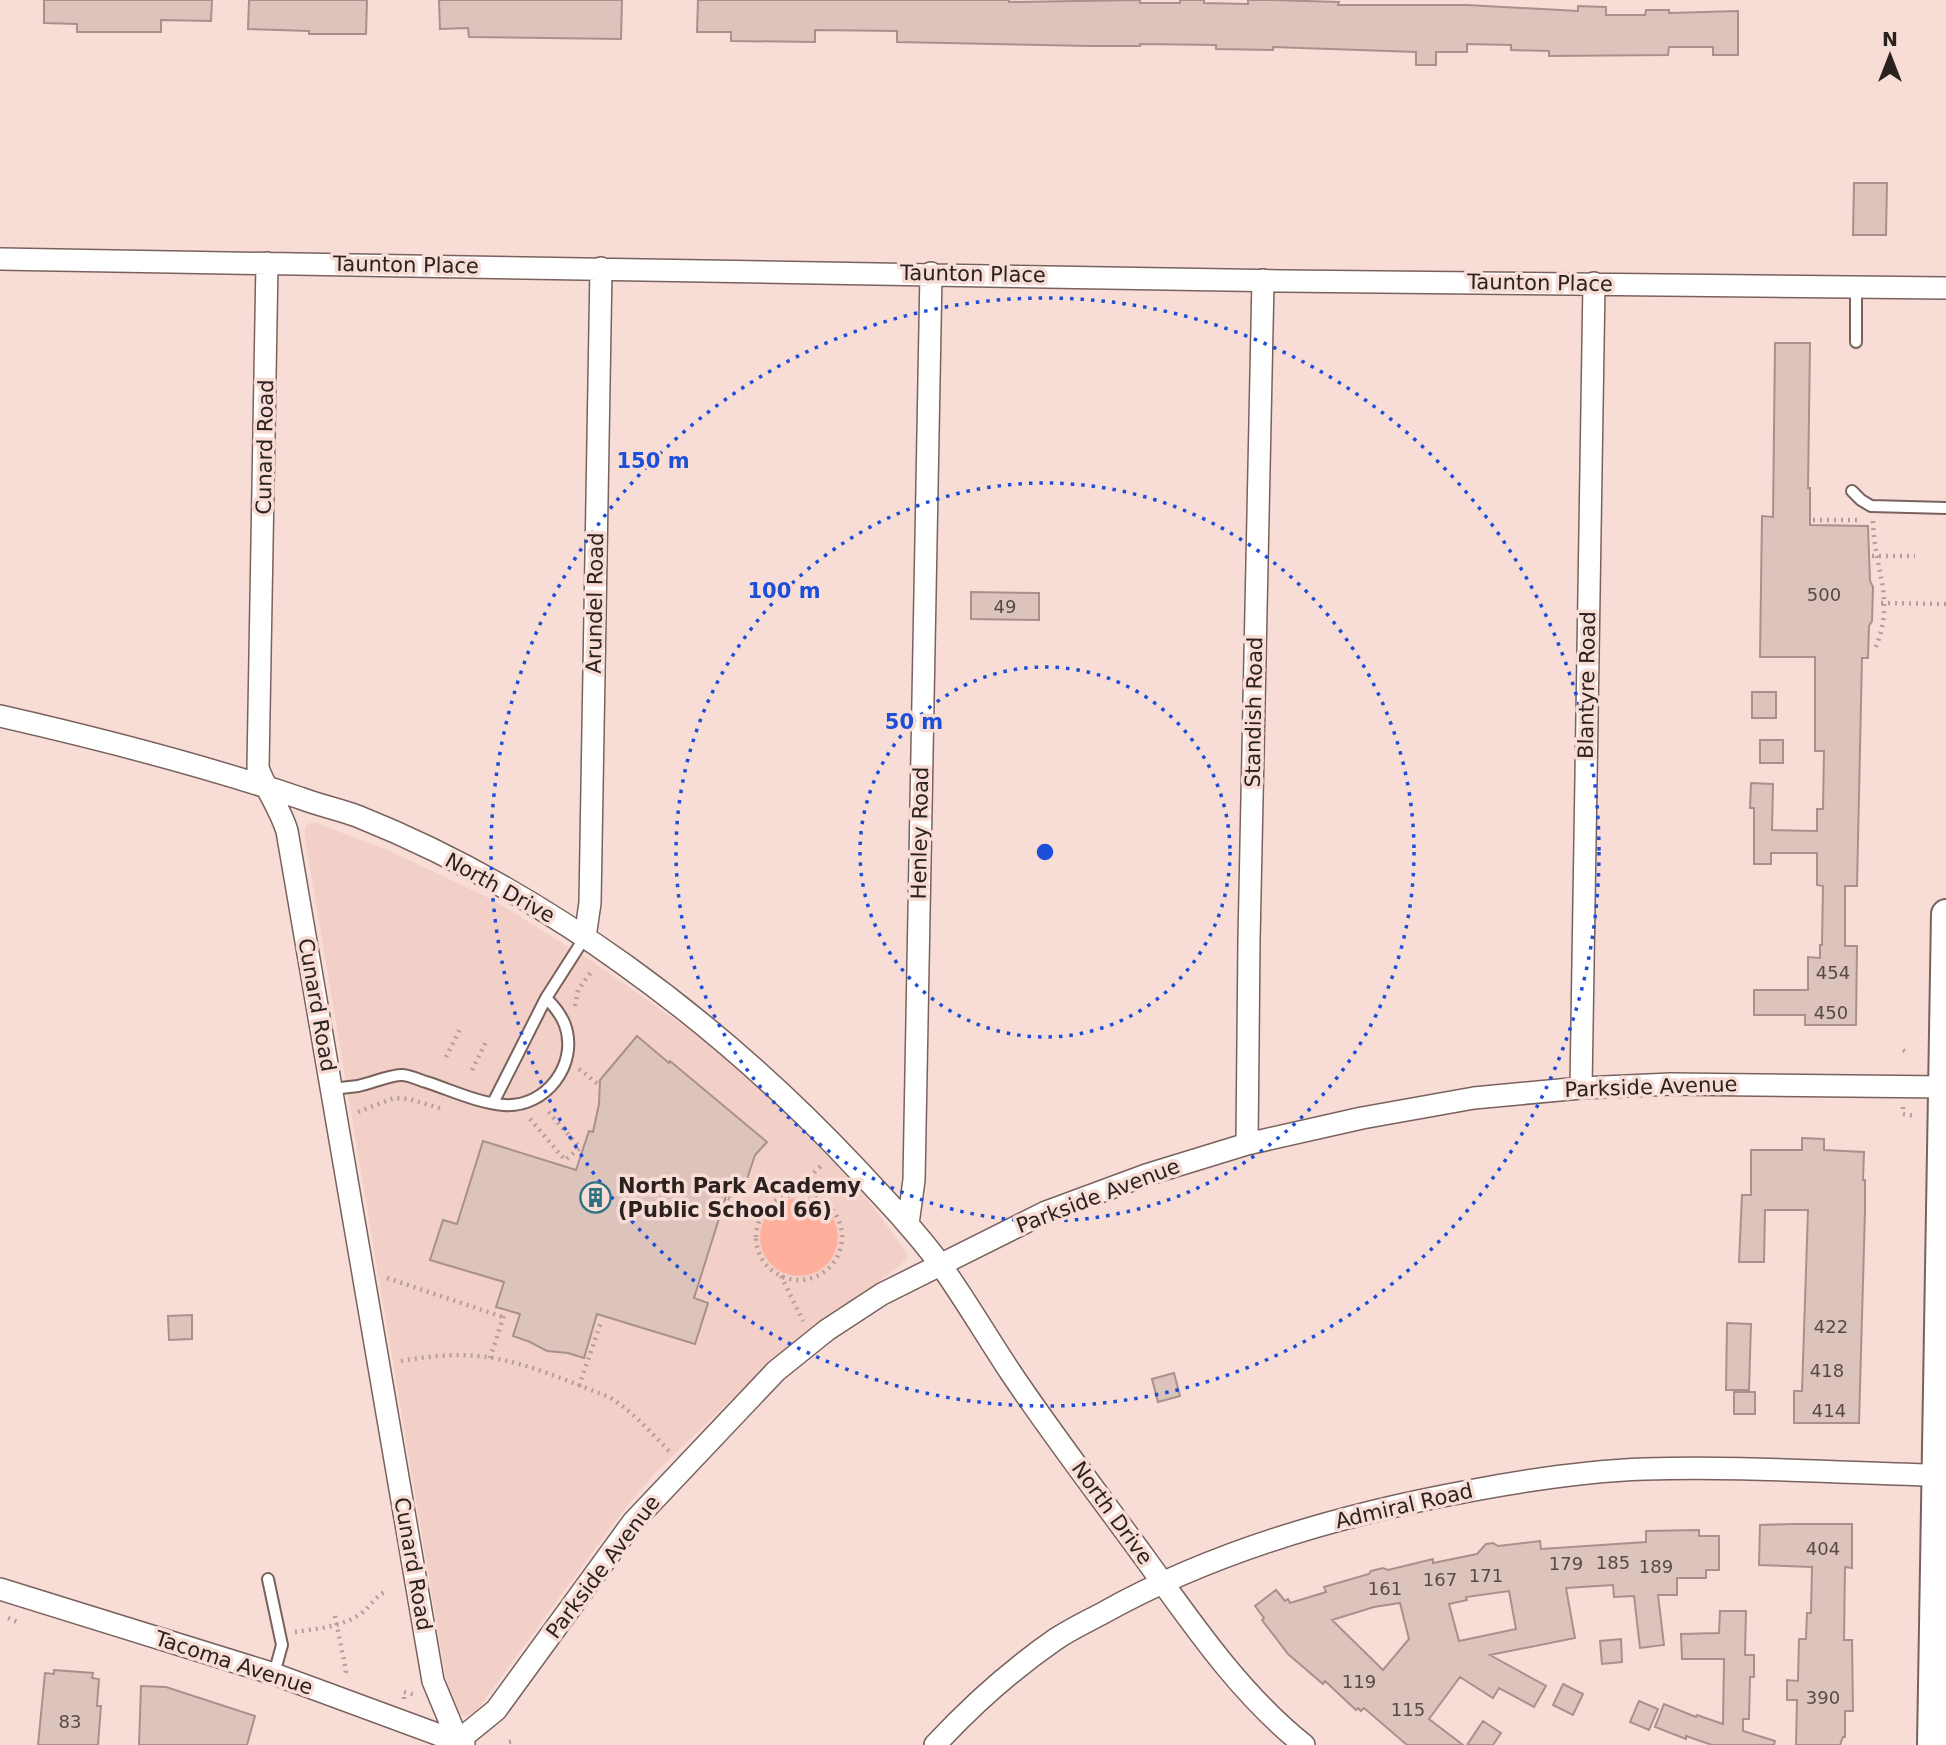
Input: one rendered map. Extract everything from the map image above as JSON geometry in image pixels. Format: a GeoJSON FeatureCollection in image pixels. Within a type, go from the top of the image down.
{"type":"FeatureCollection","features":[{"type":"Feature","properties":{"kind":"street","name":"Taunton Place"},"geometry":{"type":"LineString","coordinates":[[0,259],[1263,280],[1946,288]]}},
{"type":"Feature","properties":{"kind":"street","name":"Cunard Road"},"geometry":{"type":"LineString","coordinates":[[267,263],[258,768],[265,787],[279,808],[287,831],[433,1681],[460,1744]]}},
{"type":"Feature","properties":{"kind":"street","name":"Arundel Road"},"geometry":{"type":"LineString","coordinates":[[585,937],[590,889],[601,268]]}},
{"type":"Feature","properties":{"kind":"street","name":"Henley Road"},"geometry":{"type":"LineString","coordinates":[[908,1224],[914,1166],[931,273]]}},
{"type":"Feature","properties":{"kind":"street","name":"Standish Road"},"geometry":{"type":"LineString","coordinates":[[1247,1144],[1263,280]]}},
{"type":"Feature","properties":{"kind":"street","name":"Blantyre Road"},"geometry":{"type":"LineString","coordinates":[[1581,1088],[1594,283]]}},
{"type":"Feature","properties":{"kind":"street","name":"North Drive"},"geometry":{"type":"LineString","coordinates":[[0,716],[80,734],[355,816],[501,886],[585,937],[701,1023],[815,1125],[908,1224],[940,1264],[1013,1376],[1162,1581],[1243,1686],[1304,1745]]}},
{"type":"Feature","properties":{"kind":"street"},"geometry":{"type":"LineString","coordinates":[[1932,1745],[1946,914]]}},
{"type":"Feature","properties":{"kind":"street","name":"Parkside Avenue"},"geometry":{"type":"LineString","coordinates":[[460,1744],[496,1710],[633,1522],[776,1371],[827,1331],[882,1294],[1046,1212],[1146,1175],[1247,1144],[1418,1107],[1474,1098],[1581,1088],[1671,1084],[1944,1086]]}},
{"type":"Feature","properties":{"kind":"street","name":"Admiral Road"},"geometry":{"type":"LineString","coordinates":[[935,1745],[1008,1674],[1058,1638],[1162,1581],[1274,1540],[1345,1518],[1428,1498],[1511,1483],[1644,1469],[1740,1468],[1936,1475]]}},
{"type":"Feature","properties":{"kind":"street","name":"Tacoma Avenue"},"geometry":{"type":"LineString","coordinates":[[0,1590],[274,1674],[460,1744]]}},
{"type":"Feature","properties":{"kind":"lane"},"geometry":{"type":"LineString","coordinates":[[1856,287],[1856,342]]}},
{"type":"Feature","properties":{"kind":"lane"},"geometry":{"type":"LineString","coordinates":[[1853,491],[1871,506],[1946,508]]}},
{"type":"Feature","properties":{"kind":"lane"},"geometry":{"type":"LineString","coordinates":[[493,1103],[547,998],[585,937]]}},
{"type":"Feature","properties":{"kind":"lane"},"geometry":{"type":"LineString","coordinates":[[332,1089],[357,1086],[402,1074],[493,1103],[517,1104],[537,1098],[547,1091],[567,1058],[565,1026],[558,1011],[547,998]]}},
{"type":"Feature","properties":{"kind":"lane"},"geometry":{"type":"LineString","coordinates":[[268,1579],[282,1645],[274,1674]]}},
{"type":"Feature","properties":{"kind":"path"},"geometry":{"type":"LineString","coordinates":[[1873,518],[1874,556],[1885,588],[1881,632],[1874,651]]}},
{"type":"Feature","properties":{"kind":"path"},"geometry":{"type":"LineString","coordinates":[[1874,556],[1915,556]]}},
{"type":"Feature","properties":{"kind":"path"},"geometry":{"type":"LineString","coordinates":[[1883,603],[1946,604]]}},
{"type":"Feature","properties":{"kind":"path"},"geometry":{"type":"LineString","coordinates":[[446,1057],[461,1027]]}},
{"type":"Feature","properties":{"kind":"path"},"geometry":{"type":"LineString","coordinates":[[472,1070],[487,1040]]}},
{"type":"Feature","properties":{"kind":"path"},"geometry":{"type":"LineString","coordinates":[[575,1065],[598,1084]]}},
{"type":"Feature","properties":{"kind":"path"},"geometry":{"type":"LineString","coordinates":[[526,1114],[565,1160],[580,1147],[544,1106]]}},
{"type":"Feature","properties":{"kind":"path"},"geometry":{"type":"LineString","coordinates":[[1903,1114],[1915,1116]]}},
{"type":"Feature","properties":{"kind":"path"},"geometry":{"type":"LineString","coordinates":[[797,1194],[799,1187],[822,1164]]}},
{"type":"Feature","properties":{"kind":"path"},"geometry":{"type":"LineString","coordinates":[[782,1276],[803,1279],[814,1277],[832,1264],[841,1244],[840,1222],[828,1204],[818,1198],[797,1194],[785,1196],[765,1211],[760,1220],[757,1242],[765,1262],[782,1276],[803,1321]]}},
{"type":"Feature","properties":{"kind":"path"},"geometry":{"type":"LineString","coordinates":[[728,1198],[765,1211]]}},
{"type":"Feature","properties":{"kind":"path"},"geometry":{"type":"LineString","coordinates":[[382,1277],[503,1316],[489,1357]]}},
{"type":"Feature","properties":{"kind":"path"},"geometry":{"type":"LineString","coordinates":[[579,1386],[601,1322]]}},
{"type":"Feature","properties":{"kind":"path"},"geometry":{"type":"LineString","coordinates":[[395,1363],[433,1356],[489,1357],[579,1386],[609,1397],[629,1410],[670,1453]]}},
{"type":"Feature","properties":{"kind":"path"},"geometry":{"type":"LineString","coordinates":[[312,1629],[337,1625],[361,1614],[382,1592],[388,1591]]}},
{"type":"Feature","properties":{"kind":"path"},"geometry":{"type":"LineString","coordinates":[[335,1616],[346,1671],[343,1679]]}},
{"type":"Feature","properties":{"kind":"path"},"geometry":{"type":"LineString","coordinates":[[8,1618],[18,1622]]}},
{"type":"Feature","properties":{"kind":"path"},"geometry":{"type":"LineString","coordinates":[[404,1692],[415,1695]]}},
{"type":"Feature","properties":{"kind":"shaded area"},"geometry":{"type":"Polygon","coordinates":[[[309,823],[316,823],[390,851],[493,900],[593,962],[694,1033],[752,1081],[860,1189],[908,1254],[900,1265],[875,1285],[815,1326],[770,1362],[655,1473],[622,1512],[477,1710],[467,1716],[460,1715],[456,1709],[446,1679],[305,838],[305,827],[309,823]]]}},
{"type":"Feature","properties":{"kind":"shaded area"},"geometry":{"type":"Polygon","coordinates":[[[799,1198],[814,1201],[831,1215],[838,1237],[835,1252],[821,1269],[799,1276],[784,1273],[767,1259],[760,1237],[763,1222],[777,1205],[799,1198]]]}},
{"type":"Feature","properties":{"kind":"building"},"geometry":{"type":"Polygon","coordinates":[[[44,0],[212,0],[211,21],[161,20],[161,32],[77,32],[77,24],[44,23],[44,0]]]}},
{"type":"Feature","properties":{"kind":"building"},"geometry":{"type":"Polygon","coordinates":[[[249,0],[367,0],[366,34],[309,34],[309,31],[248,29],[249,0]]]}},
{"type":"Feature","properties":{"kind":"building"},"geometry":{"type":"Polygon","coordinates":[[[439,0],[622,0],[621,39],[469,37],[468,28],[440,29],[439,0]]]}},
{"type":"Feature","properties":{"kind":"building"},"geometry":{"type":"Polygon","coordinates":[[[698,0],[1140,0],[1140,3],[1180,3],[1180,0],[1204,0],[1204,3],[1248,4],[1248,0],[1273,0],[1339,2],[1338,5],[1467,5],[1578,11],[1578,6],[1606,7],[1606,15],[1645,15],[1646,10],[1669,10],[1669,13],[1738,11],[1738,55],[1713,55],[1713,47],[1669,47],[1668,55],[1549,56],[1549,51],[1511,50],[1511,45],[1467,44],[1467,52],[1436,52],[1436,65],[1416,65],[1416,52],[1273,47],[1273,50],[1216,49],[1216,45],[1090,46],[897,42],[897,31],[815,30],[815,42],[731,41],[731,32],[697,32],[698,0]]]}},
{"type":"Feature","properties":{"kind":"building"},"geometry":{"type":"Polygon","coordinates":[[[1854,183],[1887,183],[1886,235],[1853,235],[1854,183]]]}},
{"type":"Feature","properties":{"kind":"building"},"geometry":{"type":"Polygon","coordinates":[[[1775,343],[1810,343],[1810,525],[1868,526],[1870,581],[1873,587],[1872,621],[1869,626],[1868,658],[1862,658],[1857,886],[1845,886],[1845,946],[1857,946],[1856,1025],[1805,1025],[1805,1015],[1754,1015],[1754,990],[1808,990],[1808,957],[1820,958],[1822,945],[1823,886],[1817,885],[1817,853],[1771,853],[1771,864],[1754,864],[1751,783],[1773,784],[1772,830],[1817,831],[1817,809],[1823,809],[1824,751],[1815,751],[1815,657],[1760,657],[1762,516],[1773,517],[1775,343]]]}},
{"type":"Feature","properties":{"kind":"building"},"geometry":{"type":"Polygon","coordinates":[[[971,592],[1039,593],[1039,620],[971,619],[971,592]]]}},
{"type":"Feature","properties":{"kind":"building"},"geometry":{"type":"Polygon","coordinates":[[[1752,692],[1776,692],[1776,718],[1752,718],[1752,692]]]}},
{"type":"Feature","properties":{"kind":"building"},"geometry":{"type":"Polygon","coordinates":[[[1760,740],[1783,740],[1783,763],[1760,763],[1760,740]]]}},
{"type":"Feature","properties":{"kind":"building","name":"North Park Academy (Public School 66)"},"geometry":{"type":"Polygon","coordinates":[[[637,1036],[767,1142],[755,1155],[742,1194],[728,1190],[694,1298],[708,1303],[695,1344],[597,1314],[584,1358],[547,1351],[513,1336],[520,1314],[496,1307],[504,1282],[430,1260],[443,1220],[457,1224],[483,1141],[576,1170],[589,1131],[593,1132],[599,1104],[600,1080],[637,1036]]]}},
{"type":"Feature","properties":{"kind":"building"},"geometry":{"type":"Polygon","coordinates":[[[1802,1138],[1824,1139],[1824,1150],[1864,1152],[1859,1423],[1794,1423],[1794,1391],[1802,1391],[1808,1210],[1765,1210],[1764,1262],[1739,1262],[1742,1195],[1751,1195],[1751,1150],[1802,1150],[1802,1138]]]}},
{"type":"Feature","properties":{"kind":"building"},"geometry":{"type":"Polygon","coordinates":[[[192,1315],[192,1339],[169,1340],[168,1316],[192,1315]]]}},
{"type":"Feature","properties":{"kind":"building"},"geometry":{"type":"Polygon","coordinates":[[[1727,1323],[1751,1324],[1749,1390],[1726,1390],[1727,1323]]]}},
{"type":"Feature","properties":{"kind":"building"},"geometry":{"type":"Polygon","coordinates":[[[1174,1373],[1180,1396],[1158,1402],[1152,1379],[1174,1373]]]}},
{"type":"Feature","properties":{"kind":"building"},"geometry":{"type":"Polygon","coordinates":[[[1734,1392],[1755,1392],[1755,1414],[1734,1414],[1734,1392]]]}},
{"type":"Feature","properties":{"kind":"building"},"geometry":{"type":"Polygon","coordinates":[[[1852,1524],[1852,1568],[1845,1567],[1844,1640],[1852,1640],[1853,1711],[1845,1711],[1845,1737],[1840,1745],[1796,1745],[1797,1700],[1787,1700],[1787,1680],[1798,1681],[1799,1639],[1806,1639],[1807,1613],[1811,1613],[1812,1567],[1759,1565],[1760,1525],[1852,1524]]]}},
{"type":"Feature","properties":{"kind":"building"},"geometry":{"type":"Polygon","coordinates":[[[1699,1530],[1699,1536],[1719,1536],[1719,1570],[1706,1570],[1706,1578],[1677,1578],[1677,1595],[1658,1595],[1664,1645],[1640,1648],[1634,1596],[1614,1597],[1613,1585],[1566,1588],[1575,1638],[1490,1655],[1546,1686],[1534,1707],[1499,1688],[1493,1698],[1460,1677],[1429,1719],[1463,1745],[1407,1745],[1364,1708],[1361,1711],[1358,1708],[1356,1710],[1325,1681],[1323,1684],[1288,1654],[1262,1620],[1264,1618],[1255,1606],[1276,1590],[1290,1603],[1326,1592],[1324,1587],[1369,1574],[1371,1571],[1477,1554],[1486,1544],[1493,1543],[1498,1546],[1540,1541],[1541,1549],[1646,1542],[1646,1531],[1699,1530]],[[1509,1591],[1466,1597],[1467,1600],[1449,1604],[1459,1641],[1516,1629],[1509,1591]],[[1400,1603],[1374,1607],[1332,1620],[1383,1670],[1409,1639],[1400,1603]]]}},
{"type":"Feature","properties":{"kind":"building"},"geometry":{"type":"Polygon","coordinates":[[[1720,1611],[1746,1611],[1745,1655],[1754,1655],[1754,1677],[1750,1677],[1749,1719],[1743,1719],[1743,1731],[1775,1741],[1774,1745],[1712,1745],[1686,1736],[1686,1739],[1655,1727],[1664,1704],[1723,1724],[1724,1659],[1682,1659],[1681,1634],[1719,1633],[1720,1611]]]}},
{"type":"Feature","properties":{"kind":"building"},"geometry":{"type":"Polygon","coordinates":[[[1621,1639],[1622,1662],[1602,1664],[1600,1641],[1621,1639]]]}},
{"type":"Feature","properties":{"kind":"building"},"geometry":{"type":"Polygon","coordinates":[[[54,1670],[93,1673],[92,1678],[99,1679],[97,1706],[101,1706],[98,1745],[38,1745],[45,1673],[54,1674],[54,1670]]]}},
{"type":"Feature","properties":{"kind":"building"},"geometry":{"type":"Polygon","coordinates":[[[1563,1684],[1583,1694],[1573,1715],[1553,1705],[1563,1684]]]}},
{"type":"Feature","properties":{"kind":"building"},"geometry":{"type":"Polygon","coordinates":[[[141,1686],[166,1687],[255,1716],[247,1745],[139,1745],[141,1686]]]}},
{"type":"Feature","properties":{"kind":"building"},"geometry":{"type":"Polygon","coordinates":[[[1639,1701],[1658,1709],[1649,1730],[1630,1722],[1639,1701]]]}},
{"type":"Feature","properties":{"kind":"building"},"geometry":{"type":"Polygon","coordinates":[[[1483,1721],[1501,1733],[1493,1745],[1467,1745],[1483,1721]]]}},
{"type":"Feature","properties":{"kind":"place","name":"North Park Academy (Public School 66)"},"geometry":{"type":"Point","coordinates":[595,1198]}}]}
